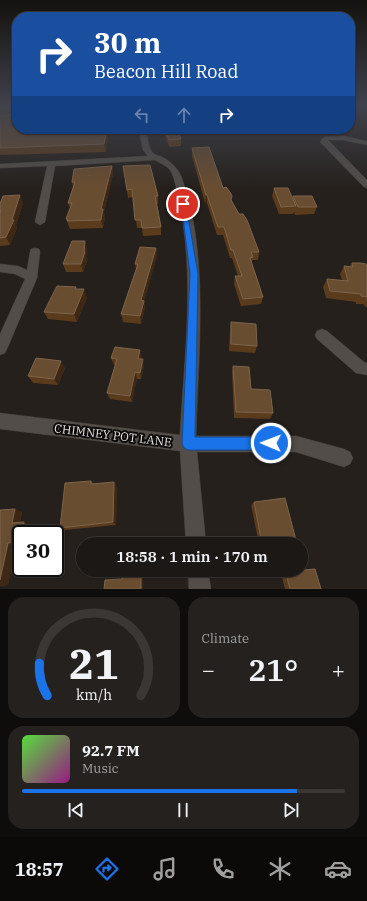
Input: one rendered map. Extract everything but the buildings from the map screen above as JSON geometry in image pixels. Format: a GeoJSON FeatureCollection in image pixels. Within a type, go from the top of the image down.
{"type":"FeatureCollection","features":[{"type":"Feature","properties":{"kind":"street"},"geometry":{"type":"LineString","coordinates":[[143,134],[151,156],[168,164],[176,175],[186,218],[194,274],[188,444],[195,537]]}},
{"type":"Feature","properties":{"kind":"street"},"geometry":{"type":"LineString","coordinates":[[367,143],[338,137],[326,138],[324,142],[367,185]]}},
{"type":"Feature","properties":{"kind":"street"},"geometry":{"type":"LineString","coordinates":[[0,166],[158,158]]}},
{"type":"Feature","properties":{"kind":"street"},"geometry":{"type":"LineString","coordinates":[[40,222],[52,163]]}},
{"type":"Feature","properties":{"kind":"street"},"geometry":{"type":"LineString","coordinates":[[0,349],[31,278],[35,252]]}},
{"type":"Feature","properties":{"kind":"street"},"geometry":{"type":"LineString","coordinates":[[0,268],[18,270],[31,278]]}},
{"type":"Feature","properties":{"kind":"street"},"geometry":{"type":"LineString","coordinates":[[322,335],[361,368],[367,369]]}},
{"type":"Feature","properties":{"kind":"street","name":"CHIMNEY POT LANE"},"geometry":{"type":"LineString","coordinates":[[0,421],[188,444],[296,444],[344,458]]}},
{"type":"Feature","properties":{"kind":"street"},"geometry":{"type":"LineString","coordinates":[[199,577],[200,589]]}},
{"type":"Feature","properties":{"kind":"route"},"geometry":{"type":"LineString","coordinates":[[183,204],[194,274],[188,444],[271,443]]}}]}
